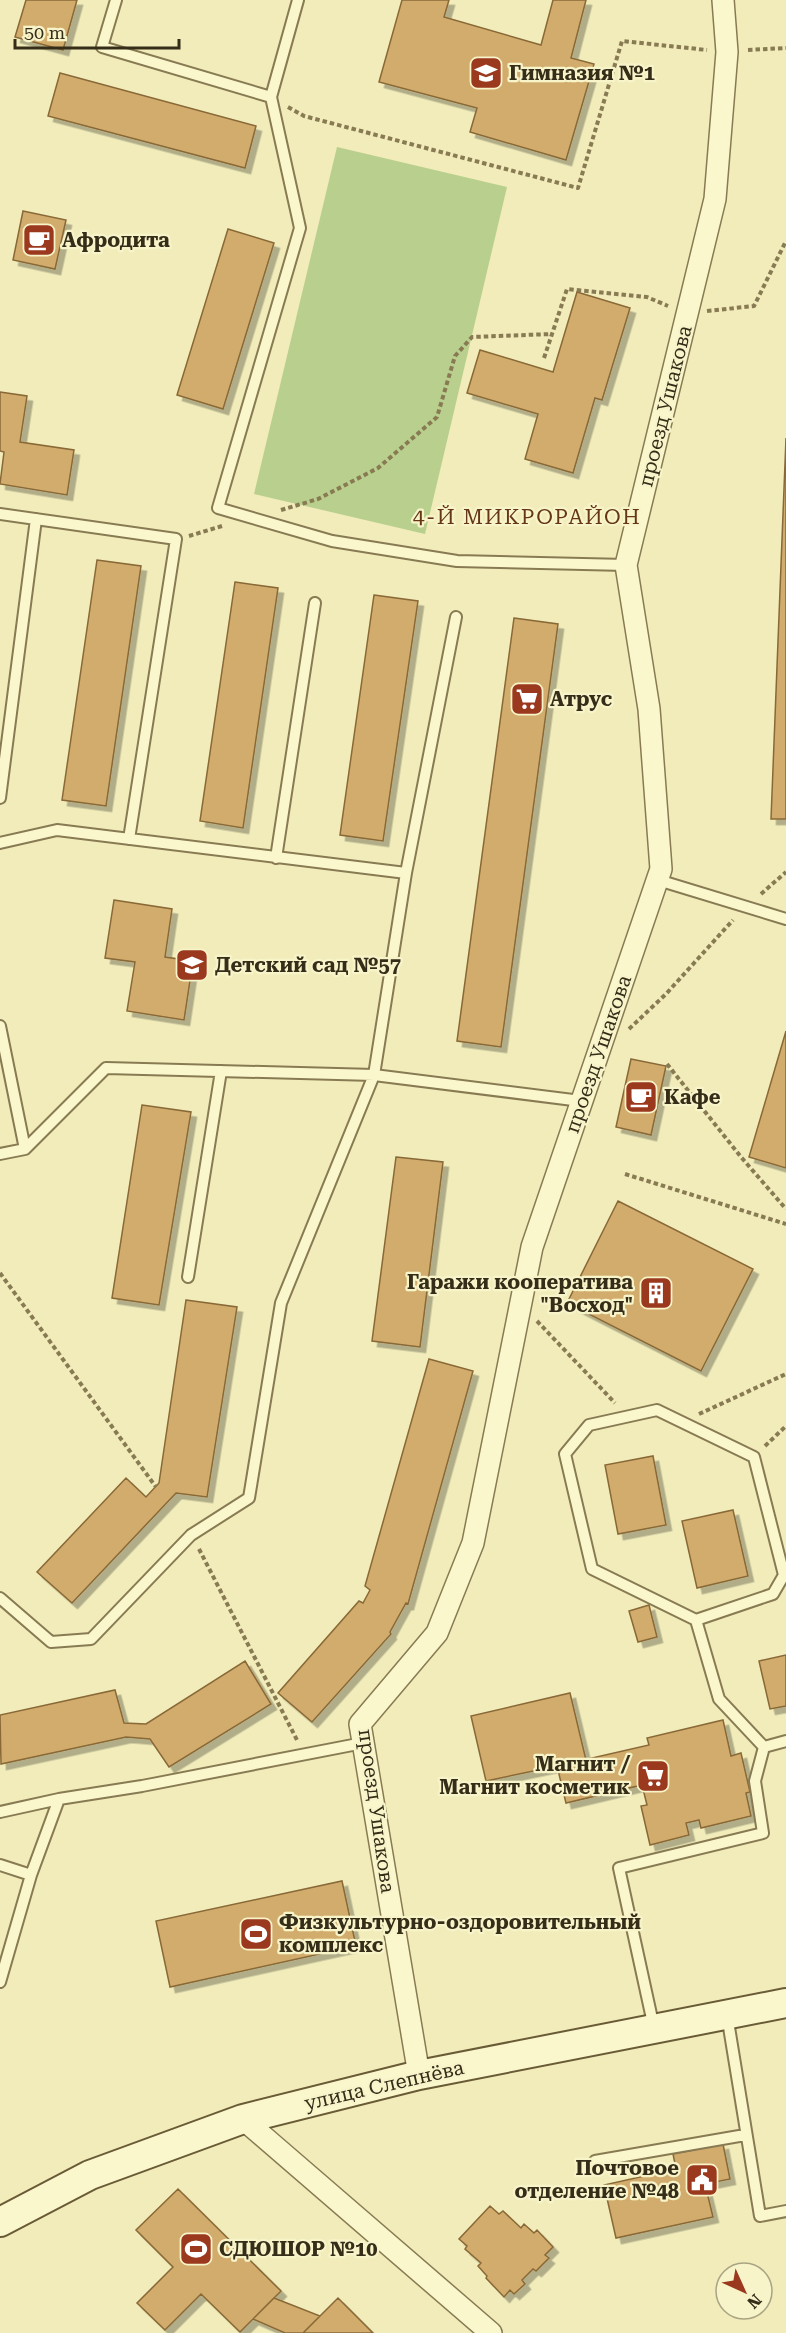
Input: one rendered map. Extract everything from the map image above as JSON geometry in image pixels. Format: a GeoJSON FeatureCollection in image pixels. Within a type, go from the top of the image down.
{"type":"FeatureCollection","features":[{"type":"Feature","properties":{"kind":"street","name":"проезд Ушакова"},"geometry":{"type":"LineString","coordinates":[[419,2075],[360,1724],[437,1633],[473,1543],[532,1247],[662,870],[649,709],[626,564],[715,199],[728,52],[723,0]]}},
{"type":"Feature","properties":{"kind":"street","name":"улица Слепнёва"},"geometry":{"type":"LineString","coordinates":[[0,2222],[90,2175],[243,2119],[419,2075],[786,2003]]}},
{"type":"Feature","properties":{"kind":"street"},"geometry":{"type":"LineString","coordinates":[[243,2119],[491,2333]]}},
{"type":"Feature","properties":{"kind":"lane"},"geometry":{"type":"LineString","coordinates":[[116,0],[102,47],[271,97]]}},
{"type":"Feature","properties":{"kind":"lane"},"geometry":{"type":"LineString","coordinates":[[298,0],[271,97],[300,228],[218,508],[332,541],[457,561],[626,564]]}},
{"type":"Feature","properties":{"kind":"lane"},"geometry":{"type":"LineString","coordinates":[[0,514],[176,539],[129,839]]}},
{"type":"Feature","properties":{"kind":"lane"},"geometry":{"type":"LineString","coordinates":[[0,798],[36,519]]}},
{"type":"Feature","properties":{"kind":"lane"},"geometry":{"type":"LineString","coordinates":[[276,858],[315,603]]}},
{"type":"Feature","properties":{"kind":"lane"},"geometry":{"type":"LineString","coordinates":[[0,1598],[51,1642],[91,1639],[191,1535],[249,1498],[281,1303],[374,1075],[405,873],[456,617]]}},
{"type":"Feature","properties":{"kind":"lane"},"geometry":{"type":"LineString","coordinates":[[0,843],[57,830],[405,873]]}},
{"type":"Feature","properties":{"kind":"lane"},"geometry":{"type":"LineString","coordinates":[[658,880],[786,919]]}},
{"type":"Feature","properties":{"kind":"lane"},"geometry":{"type":"LineString","coordinates":[[0,1026],[25,1149]]}},
{"type":"Feature","properties":{"kind":"lane"},"geometry":{"type":"LineString","coordinates":[[0,1154],[25,1149],[106,1068],[374,1075],[581,1101]]}},
{"type":"Feature","properties":{"kind":"lane"},"geometry":{"type":"LineString","coordinates":[[188,1277],[221,1071]]}},
{"type":"Feature","properties":{"kind":"lane"},"geometry":{"type":"LineString","coordinates":[[657,1410],[682,1422],[754,1457],[784,1575],[773,1594],[696,1620],[592,1569],[565,1454],[589,1425],[657,1410]]}},
{"type":"Feature","properties":{"kind":"lane"},"geometry":{"type":"LineString","coordinates":[[696,1620],[719,1699],[764,1746]]}},
{"type":"Feature","properties":{"kind":"lane"},"geometry":{"type":"LineString","coordinates":[[764,1746],[786,1741]]}},
{"type":"Feature","properties":{"kind":"lane"},"geometry":{"type":"LineString","coordinates":[[0,1812],[363,1743]]}},
{"type":"Feature","properties":{"kind":"lane"},"geometry":{"type":"LineString","coordinates":[[654,2029],[619,1868],[763,1833],[755,1781],[764,1746]]}},
{"type":"Feature","properties":{"kind":"lane"},"geometry":{"type":"LineString","coordinates":[[0,1982],[30,1875],[59,1799]]}},
{"type":"Feature","properties":{"kind":"lane"},"geometry":{"type":"LineString","coordinates":[[0,1865],[30,1875]]}},
{"type":"Feature","properties":{"kind":"lane"},"geometry":{"type":"LineString","coordinates":[[727,2014],[760,2216],[786,2211]]}},
{"type":"Feature","properties":{"kind":"lane"},"geometry":{"type":"LineString","coordinates":[[595,2161],[745,2135]]}},
{"type":"Feature","properties":{"kind":"path"},"geometry":{"type":"LineString","coordinates":[[271,97],[304,116],[578,188],[622,41],[728,52],[786,48]]}},
{"type":"Feature","properties":{"kind":"path"},"geometry":{"type":"LineString","coordinates":[[544,358],[567,289],[647,297],[687,313],[754,306],[786,241]]}},
{"type":"Feature","properties":{"kind":"path"},"geometry":{"type":"LineString","coordinates":[[176,539],[318,499],[378,468],[437,417],[455,356],[472,337],[552,334]]}},
{"type":"Feature","properties":{"kind":"path"},"geometry":{"type":"LineString","coordinates":[[626,1032],[666,994],[747,907],[786,872]]}},
{"type":"Feature","properties":{"kind":"path"},"geometry":{"type":"LineString","coordinates":[[667,1064],[786,1209]]}},
{"type":"Feature","properties":{"kind":"path"},"geometry":{"type":"LineString","coordinates":[[625,1174],[786,1224]]}},
{"type":"Feature","properties":{"kind":"path"},"geometry":{"type":"LineString","coordinates":[[0,1273],[156,1487]]}},
{"type":"Feature","properties":{"kind":"path"},"geometry":{"type":"LineString","coordinates":[[521,1303],[627,1416]]}},
{"type":"Feature","properties":{"kind":"path"},"geometry":{"type":"LineString","coordinates":[[682,1422],[786,1374]]}},
{"type":"Feature","properties":{"kind":"path"},"geometry":{"type":"LineString","coordinates":[[754,1457],[786,1426]]}},
{"type":"Feature","properties":{"kind":"path"},"geometry":{"type":"LineString","coordinates":[[191,1535],[298,1741]]}},
{"type":"Feature","properties":{"kind":"green space"},"geometry":{"type":"Polygon","coordinates":[[[337,147],[507,187],[425,534],[254,494],[337,147]]]}},
{"type":"Feature","properties":{"kind":"building"},"geometry":{"type":"Polygon","coordinates":[[[26,0],[77,0],[63,50],[15,37],[26,0]]]}},
{"type":"Feature","properties":{"kind":"building","name":"Гимназия №1"},"geometry":{"type":"Polygon","coordinates":[[[402,0],[449,0],[444,17],[541,45],[553,0],[586,0],[571,58],[594,64],[566,160],[470,132],[477,108],[379,82],[402,0]]]}},
{"type":"Feature","properties":{"kind":"building"},"geometry":{"type":"Polygon","coordinates":[[[60,73],[256,126],[245,168],[48,116],[60,73]]]}},
{"type":"Feature","properties":{"kind":"building","name":"Афродита"},"geometry":{"type":"Polygon","coordinates":[[[23,211],[66,220],[55,269],[13,260],[23,211]]]}},
{"type":"Feature","properties":{"kind":"building"},"geometry":{"type":"Polygon","coordinates":[[[228,229],[274,243],[223,409],[177,395],[228,229]]]}},
{"type":"Feature","properties":{"kind":"building"},"geometry":{"type":"Polygon","coordinates":[[[577,292],[630,308],[602,400],[595,398],[573,473],[525,459],[538,414],[467,393],[480,350],[553,372],[577,292]]]}},
{"type":"Feature","properties":{"kind":"building"},"geometry":{"type":"Polygon","coordinates":[[[0,392],[27,396],[20,442],[74,450],[67,495],[0,484],[4,452],[0,451],[0,392]]]}},
{"type":"Feature","properties":{"kind":"building"},"geometry":{"type":"Polygon","coordinates":[[[786,438],[786,819],[771,819],[786,438]]]}},
{"type":"Feature","properties":{"kind":"building"},"geometry":{"type":"Polygon","coordinates":[[[97,560],[141,566],[106,806],[62,800],[97,560]]]}},
{"type":"Feature","properties":{"kind":"building"},"geometry":{"type":"Polygon","coordinates":[[[235,582],[278,588],[243,828],[200,821],[235,582]]]}},
{"type":"Feature","properties":{"kind":"building"},"geometry":{"type":"Polygon","coordinates":[[[374,595],[418,601],[383,841],[340,835],[374,595]]]}},
{"type":"Feature","properties":{"kind":"building"},"geometry":{"type":"Polygon","coordinates":[[[514,618],[558,624],[501,1047],[457,1041],[514,618]]]}},
{"type":"Feature","properties":{"kind":"building"},"geometry":{"type":"Polygon","coordinates":[[[114,900],[172,909],[165,957],[193,961],[184,1020],[127,1011],[135,962],[105,958],[114,900]]]}},
{"type":"Feature","properties":{"kind":"building"},"geometry":{"type":"Polygon","coordinates":[[[786,1031],[786,1168],[749,1157],[786,1031]]]}},
{"type":"Feature","properties":{"kind":"building","name":"Кафе"},"geometry":{"type":"Polygon","coordinates":[[[631,1059],[666,1066],[651,1135],[616,1127],[631,1059]]]}},
{"type":"Feature","properties":{"kind":"building"},"geometry":{"type":"Polygon","coordinates":[[[142,1105],[191,1112],[159,1305],[112,1298],[142,1105]]]}},
{"type":"Feature","properties":{"kind":"building"},"geometry":{"type":"Polygon","coordinates":[[[396,1157],[443,1162],[420,1347],[372,1341],[396,1157]]]}},
{"type":"Feature","properties":{"kind":"building","name":"Гаражи кооператива \"Восход\""},"geometry":{"type":"Polygon","coordinates":[[[618,1201],[753,1269],[701,1371],[567,1303],[618,1201]]]}},
{"type":"Feature","properties":{"kind":"building"},"geometry":{"type":"Polygon","coordinates":[[[186,1300],[237,1307],[207,1497],[176,1493],[72,1603],[37,1572],[126,1478],[146,1497],[159,1483],[186,1300]]]}},
{"type":"Feature","properties":{"kind":"building"},"geometry":{"type":"Polygon","coordinates":[[[429,1359],[473,1371],[408,1604],[406,1603],[391,1634],[312,1722],[278,1693],[359,1601],[363,1603],[370,1590],[365,1586],[429,1359]]]}},
{"type":"Feature","properties":{"kind":"building"},"geometry":{"type":"Polygon","coordinates":[[[653,1456],[666,1525],[618,1534],[605,1465],[653,1456]]]}},
{"type":"Feature","properties":{"kind":"building"},"geometry":{"type":"Polygon","coordinates":[[[733,1510],[748,1576],[697,1588],[682,1521],[733,1510]]]}},
{"type":"Feature","properties":{"kind":"building"},"geometry":{"type":"Polygon","coordinates":[[[649,1605],[657,1637],[638,1642],[629,1611],[649,1605]]]}},
{"type":"Feature","properties":{"kind":"building"},"geometry":{"type":"Polygon","coordinates":[[[786,1655],[786,1706],[770,1709],[759,1661],[786,1655]]]}},
{"type":"Feature","properties":{"kind":"building"},"geometry":{"type":"Polygon","coordinates":[[[245,1661],[271,1704],[169,1767],[150,1739],[126,1737],[1,1764],[0,1715],[115,1690],[124,1723],[146,1724],[245,1661]]]}},
{"type":"Feature","properties":{"kind":"building"},"geometry":{"type":"Polygon","coordinates":[[[570,1693],[586,1760],[486,1781],[471,1716],[570,1693]]]}},
{"type":"Feature","properties":{"kind":"building","name":"Магнит / Магнит косметик"},"geometry":{"type":"Polygon","coordinates":[[[723,1720],[731,1756],[741,1753],[750,1792],[746,1793],[751,1816],[701,1828],[699,1820],[686,1823],[689,1835],[650,1845],[641,1806],[647,1805],[642,1785],[566,1803],[557,1766],[649,1745],[647,1738],[723,1720]]]}},
{"type":"Feature","properties":{"kind":"building","name":"Физкультурно-оздоровительный комплекс"},"geometry":{"type":"Polygon","coordinates":[[[342,1881],[356,1946],[170,1987],[156,1921],[342,1881]]]}},
{"type":"Feature","properties":{"kind":"building"},"geometry":{"type":"Polygon","coordinates":[[[723,2144],[730,2179],[705,2184],[713,2217],[616,2238],[604,2185],[676,2169],[673,2154],[723,2144]]]}},
{"type":"Feature","properties":{"kind":"building","name":"СДЮШОР №10"},"geometry":{"type":"Polygon","coordinates":[[[178,2189],[281,2291],[240,2332],[201,2294],[165,2330],[137,2303],[173,2267],[136,2230],[178,2189]]]}},
{"type":"Feature","properties":{"kind":"building"},"geometry":{"type":"Polygon","coordinates":[[[490,2206],[499,2214],[503,2211],[521,2228],[524,2224],[534,2233],[537,2230],[553,2247],[545,2255],[549,2258],[536,2271],[533,2269],[522,2280],[525,2284],[514,2294],[510,2290],[504,2297],[486,2278],[487,2276],[478,2266],[481,2263],[465,2249],[467,2246],[459,2239],[490,2206]]]}},
{"type":"Feature","properties":{"kind":"building"},"geometry":{"type":"Polygon","coordinates":[[[274,2298],[320,2316],[303,2333],[285,2333],[253,2319],[274,2298]]]}},
{"type":"Feature","properties":{"kind":"building"},"geometry":{"type":"Polygon","coordinates":[[[338,2298],[373,2333],[303,2333],[338,2298]]]}},
{"type":"Feature","properties":{"kind":"place","name":"Гимназия №1"},"geometry":{"type":"Point","coordinates":[486,73]}},
{"type":"Feature","properties":{"kind":"place","name":"Афродита"},"geometry":{"type":"Point","coordinates":[39,240]}},
{"type":"Feature","properties":{"kind":"place","name":"Атрус"},"geometry":{"type":"Point","coordinates":[527,699]}},
{"type":"Feature","properties":{"kind":"place","name":"Детский сад №57"},"geometry":{"type":"Point","coordinates":[192,965]}},
{"type":"Feature","properties":{"kind":"place","name":"Кафе"},"geometry":{"type":"Point","coordinates":[641,1097]}},
{"type":"Feature","properties":{"kind":"place","name":"Гаражи кооператива \"Восход\""},"geometry":{"type":"Point","coordinates":[656,1293]}},
{"type":"Feature","properties":{"kind":"place","name":"Магнит / Магнит косметик"},"geometry":{"type":"Point","coordinates":[653,1776]}},
{"type":"Feature","properties":{"kind":"place","name":"Физкультурно-оздоровительный комплекс"},"geometry":{"type":"Point","coordinates":[256,1934]}},
{"type":"Feature","properties":{"kind":"place","name":"Почтовое отделение №48"},"geometry":{"type":"Point","coordinates":[702,2180]}},
{"type":"Feature","properties":{"kind":"place","name":"СДЮШОР №10"},"geometry":{"type":"Point","coordinates":[196,2249]}},
{"type":"Feature","properties":{"kind":"district","name":"4-Й МИКРОРАЙОН"},"geometry":{"type":"Point","coordinates":[527,517]}}]}
